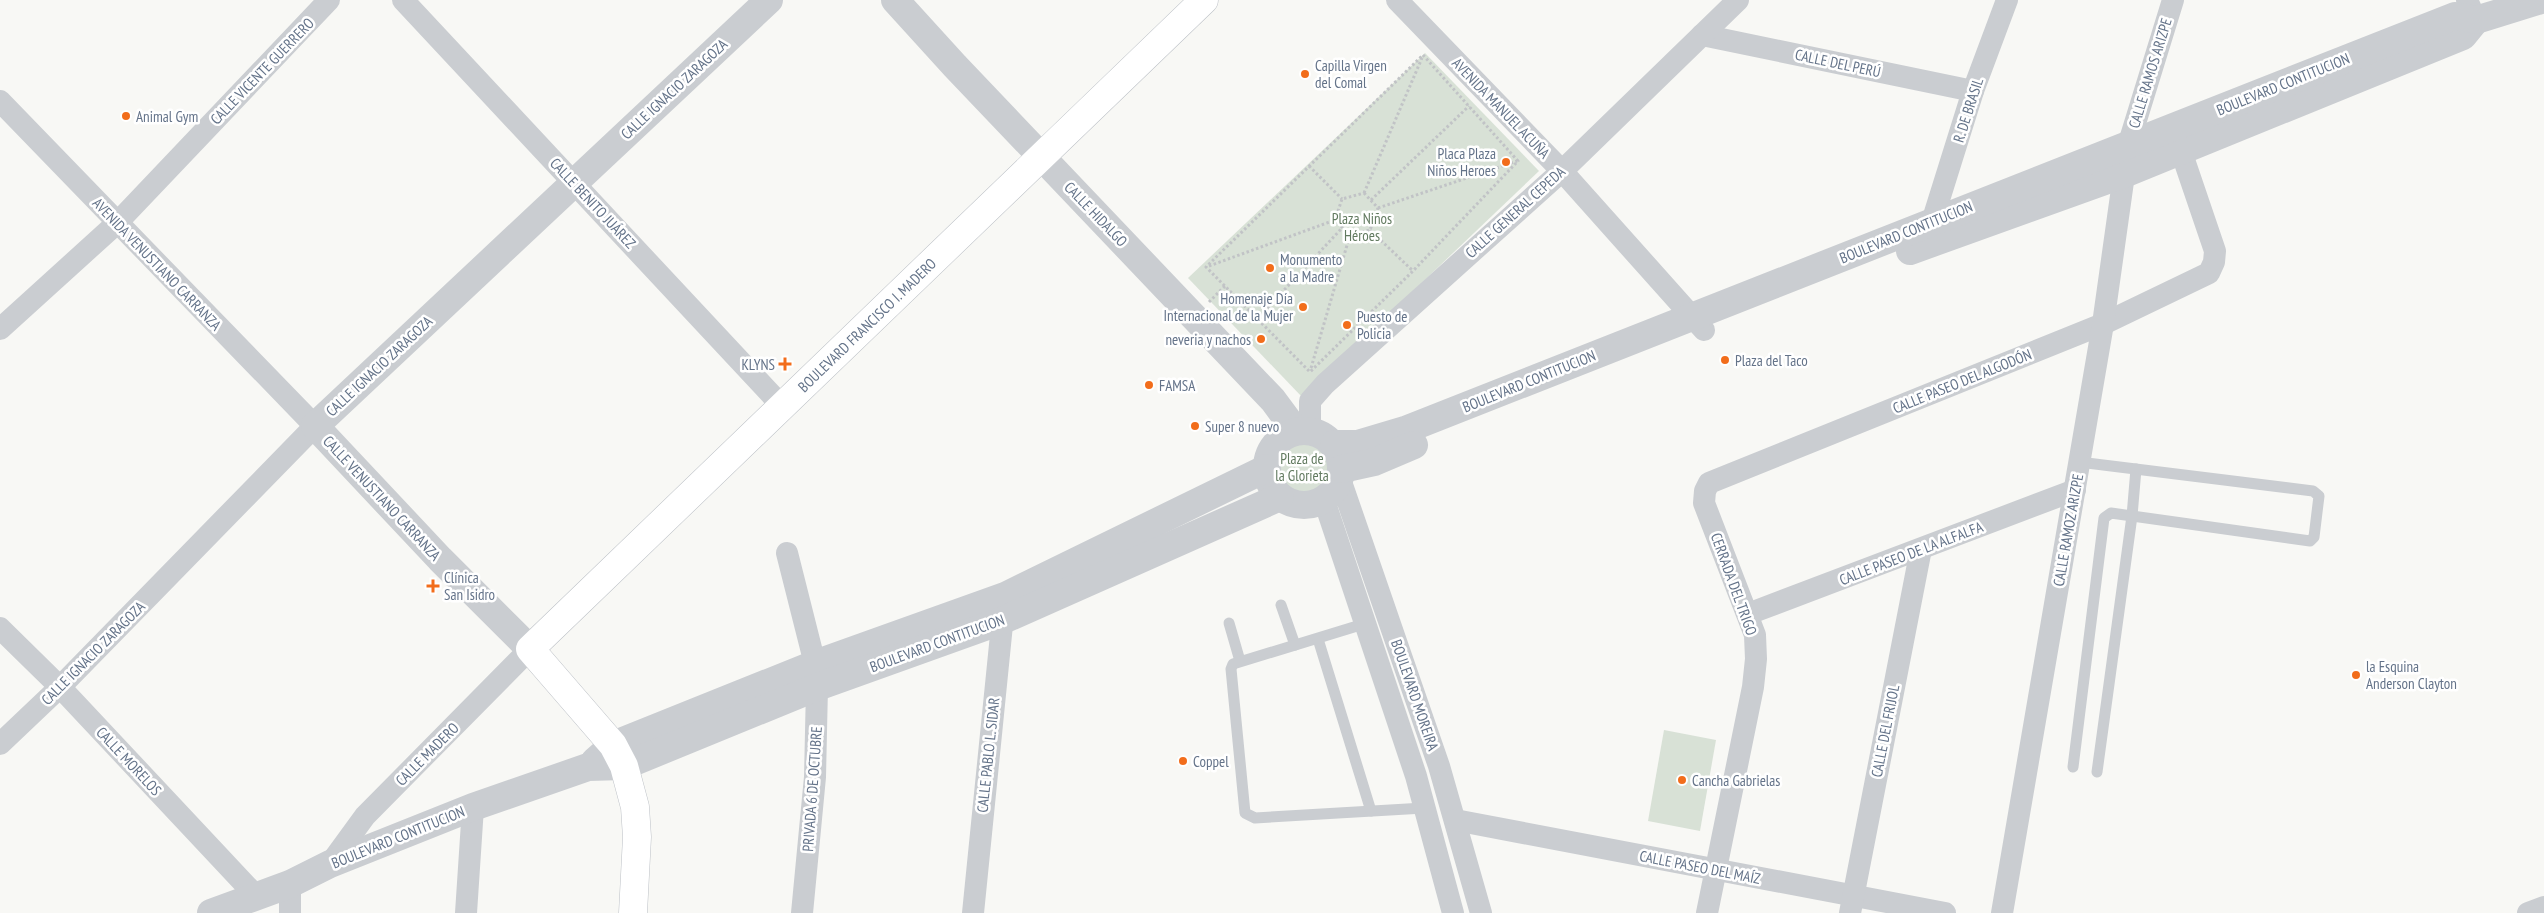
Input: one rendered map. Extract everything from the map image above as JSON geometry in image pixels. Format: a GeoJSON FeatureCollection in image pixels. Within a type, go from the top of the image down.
{"type":"FeatureCollection","features":[{"type":"Feature","properties":{"kind":"main road","name":"BOULEVARD FRANCISCO I. MADERO"},"geometry":{"type":"LineString","coordinates":[[530,649],[1204,0]]}},
{"type":"Feature","properties":{"kind":"main road","name":"CALLE VENUSTIANO CARRANZA"},"geometry":{"type":"LineString","coordinates":[[530,649],[619,755]]}},
{"type":"Feature","properties":{"kind":"main road"},"geometry":{"type":"LineString","coordinates":[[619,755],[635,806],[637,837],[633,913]]}},
{"type":"Feature","properties":{"kind":"street","name":"CALLE VICENTE GUERRERO"},"geometry":{"type":"LineString","coordinates":[[0,329],[117,223],[329,0]]}},
{"type":"Feature","properties":{"kind":"street","name":"CALLE BENITO JUÁREZ"},"geometry":{"type":"LineString","coordinates":[[403,0],[782,406]]}},
{"type":"Feature","properties":{"kind":"street","name":"CALLE IGNACIO ZARAGOZA"},"geometry":{"type":"LineString","coordinates":[[0,744],[60,688],[315,426],[769,0]]}},
{"type":"Feature","properties":{"kind":"street","name":"CALLE HIDALGO"},"geometry":{"type":"LineString","coordinates":[[895,0],[1303,430]]}},
{"type":"Feature","properties":{"kind":"street","name":"AVENIDA MANUEL ACUÑA"},"geometry":{"type":"LineString","coordinates":[[1397,0],[1431,49],[1562,171],[1697,324]]}},
{"type":"Feature","properties":{"kind":"street","name":"CALLE GENERAL CEPEDA"},"geometry":{"type":"LineString","coordinates":[[1310,401],[1325,384],[1562,171],[1738,0]]}},
{"type":"Feature","properties":{"kind":"street","name":"R. DE BRASIL"},"geometry":{"type":"LineString","coordinates":[[1932,222],[1973,91],[2007,0]]}},
{"type":"Feature","properties":{"kind":"street","name":"CALLE RAMOS ARIZPE"},"geometry":{"type":"LineString","coordinates":[[2128,146],[2173,0]]}},
{"type":"Feature","properties":{"kind":"street","name":"BOULEVARD CONTITUCION"},"geometry":{"type":"LineString","coordinates":[[1697,324],[1932,222],[2455,16],[2472,10],[2541,0]]}},
{"type":"Feature","properties":{"kind":"street","name":"BOULEVARD CONTITUCION"},"geometry":{"type":"LineString","coordinates":[[1335,473],[1358,444],[1388,436],[1697,324],[2124,174],[2181,151],[2463,36],[2472,10]]}},
{"type":"Feature","properties":{"kind":"street","name":"CALLE DEL PERÚ"},"geometry":{"type":"LineString","coordinates":[[1702,35],[1973,91]]}},
{"type":"Feature","properties":{"kind":"street","name":"AVENIDA VENUSTIANO CARRANZA"},"geometry":{"type":"LineString","coordinates":[[0,101],[315,426]]}},
{"type":"Feature","properties":{"kind":"street","name":"CALLE RAMOZ ARIZPE"},"geometry":{"type":"LineString","coordinates":[[2002,913],[2104,324],[2128,146]]}},
{"type":"Feature","properties":{"kind":"street","name":"CALLE PASEO DEL ALGODÓN"},"geometry":{"type":"LineString","coordinates":[[1705,491],[1709,483],[2104,324],[2208,273],[2214,262],[2215,251],[2181,151]]}},
{"type":"Feature","properties":{"kind":"street"},"geometry":{"type":"LineString","coordinates":[[1303,430],[1310,401]]}},
{"type":"Feature","properties":{"kind":"street","name":"CALLE VENUSTIANO CARRANZA"},"geometry":{"type":"LineString","coordinates":[[315,426],[440,560],[530,649]]}},
{"type":"Feature","properties":{"kind":"street"},"geometry":{"type":"LineString","coordinates":[[1303,430],[1323,435],[1335,473],[1310,505],[1294,504],[1280,496],[1270,484],[1266,468],[1268,456],[1274,444],[1284,436],[1303,430]]}},
{"type":"Feature","properties":{"kind":"street","name":"BOULEVARD CONTITUCION"},"geometry":{"type":"LineString","coordinates":[[1003,609],[1266,468]]}},
{"type":"Feature","properties":{"kind":"street","name":"BOULEVARD MOREIRA"},"geometry":{"type":"LineString","coordinates":[[1335,473],[1367,623],[1416,776],[1453,913]]}},
{"type":"Feature","properties":{"kind":"street","name":"BOULEVARD MOREIRA"},"geometry":{"type":"LineString","coordinates":[[1335,473],[1439,766],[1481,913]]}},
{"type":"Feature","properties":{"kind":"street","name":"CALLE PASEO DE LA ALFALFA"},"geometry":{"type":"LineString","coordinates":[[1748,614],[2075,490]]}},
{"type":"Feature","properties":{"kind":"street","name":"CERRADA DEL TRIGO"},"geometry":{"type":"LineString","coordinates":[[1705,491],[1704,503],[1755,635],[1756,659],[1753,687],[1707,913]]}},
{"type":"Feature","properties":{"kind":"street","name":"BOULEVARD CONTITUCION"},"geometry":{"type":"LineString","coordinates":[[211,913],[290,884],[330,864],[473,807],[588,767],[816,675],[1003,609],[1280,496]]}},
{"type":"Feature","properties":{"kind":"street","name":"CALLE DEL FRIJOL"},"geometry":{"type":"LineString","coordinates":[[1851,904],[1921,550]]}},
{"type":"Feature","properties":{"kind":"street"},"geometry":{"type":"LineString","coordinates":[[787,553],[816,675]]}},
{"type":"Feature","properties":{"kind":"street","name":"CALLE PABLO L. SIDAR"},"geometry":{"type":"LineString","coordinates":[[973,913],[1003,609]]}},
{"type":"Feature","properties":{"kind":"street","name":"CALLE MORELOS"},"geometry":{"type":"LineString","coordinates":[[0,628],[60,688],[256,896]]}},
{"type":"Feature","properties":{"kind":"street","name":"CALLE MADERO"},"geometry":{"type":"LineString","coordinates":[[330,864],[365,816],[530,649]]}},
{"type":"Feature","properties":{"kind":"street","name":"PRIVADA 6 DE OCTUBRE"},"geometry":{"type":"LineString","coordinates":[[802,913],[814,777],[816,675]]}},
{"type":"Feature","properties":{"kind":"street"},"geometry":{"type":"LineString","coordinates":[[1416,776],[1439,766]]}},
{"type":"Feature","properties":{"kind":"street"},"geometry":{"type":"LineString","coordinates":[[466,913],[473,807]]}},
{"type":"Feature","properties":{"kind":"street","name":"CALLE PASEO DEL MAÍZ"},"geometry":{"type":"LineString","coordinates":[[1455,820],[1715,870],[1851,904],[1945,913]]}},
{"type":"Feature","properties":{"kind":"street"},"geometry":{"type":"LineString","coordinates":[[290,884],[290,913]]}},
{"type":"Feature","properties":{"kind":"street"},"geometry":{"type":"LineString","coordinates":[[2528,913],[2544,907]]}},
{"type":"Feature","properties":{"kind":"lane"},"geometry":{"type":"LineString","coordinates":[[2073,767],[2104,518],[2111,513],[2310,541],[2314,537],[2319,496],[2313,491],[2079,462]]}},
{"type":"Feature","properties":{"kind":"lane"},"geometry":{"type":"LineString","coordinates":[[2097,772],[2132,516],[2136,469]]}},
{"type":"Feature","properties":{"kind":"lane"},"geometry":{"type":"LineString","coordinates":[[1281,605],[1295,645]]}},
{"type":"Feature","properties":{"kind":"lane"},"geometry":{"type":"LineString","coordinates":[[1229,623],[1240,661]]}},
{"type":"Feature","properties":{"kind":"lane"},"geometry":{"type":"LineString","coordinates":[[1367,623],[1233,664],[1231,669],[1245,813],[1255,818],[1424,808]]}},
{"type":"Feature","properties":{"kind":"lane"},"geometry":{"type":"LineString","coordinates":[[1318,639],[1371,811]]}},
{"type":"Feature","properties":{"kind":"path"},"geometry":{"type":"LineString","coordinates":[[1431,49],[1469,106],[1518,161]]}},
{"type":"Feature","properties":{"kind":"path"},"geometry":{"type":"LineString","coordinates":[[1206,268],[1431,49]]}},
{"type":"Feature","properties":{"kind":"path"},"geometry":{"type":"LineString","coordinates":[[1342,199],[1364,192],[1431,49]]}},
{"type":"Feature","properties":{"kind":"path"},"geometry":{"type":"LineString","coordinates":[[1371,200],[1469,106]]}},
{"type":"Feature","properties":{"kind":"path"},"geometry":{"type":"LineString","coordinates":[[1310,372],[1413,271],[1518,161]]}},
{"type":"Feature","properties":{"kind":"path"},"geometry":{"type":"LineString","coordinates":[[1378,208],[1518,161],[1527,163]]}},
{"type":"Feature","properties":{"kind":"path"},"geometry":{"type":"LineString","coordinates":[[1309,166],[1342,199]]}},
{"type":"Feature","properties":{"kind":"path"},"geometry":{"type":"LineString","coordinates":[[1364,192],[1378,208]]}},
{"type":"Feature","properties":{"kind":"path"},"geometry":{"type":"LineString","coordinates":[[1335,220],[1342,199]]}},
{"type":"Feature","properties":{"kind":"path"},"geometry":{"type":"LineString","coordinates":[[1370,230],[1378,208]]}},
{"type":"Feature","properties":{"kind":"path"},"geometry":{"type":"LineString","coordinates":[[1206,268],[1335,220]]}},
{"type":"Feature","properties":{"kind":"path"},"geometry":{"type":"LineString","coordinates":[[1335,220],[1350,235]]}},
{"type":"Feature","properties":{"kind":"path"},"geometry":{"type":"LineString","coordinates":[[1257,319],[1343,228]]}},
{"type":"Feature","properties":{"kind":"path"},"geometry":{"type":"LineString","coordinates":[[1370,230],[1413,271]]}},
{"type":"Feature","properties":{"kind":"path"},"geometry":{"type":"LineString","coordinates":[[1350,235],[1370,230]]}},
{"type":"Feature","properties":{"kind":"path"},"geometry":{"type":"LineString","coordinates":[[1310,401],[1310,372],[1350,235]]}},
{"type":"Feature","properties":{"kind":"path"},"geometry":{"type":"LineString","coordinates":[[1206,268],[1310,372]]}},
{"type":"Feature","properties":{"kind":"green space","name":"Plaza Niños Héroes"},"geometry":{"type":"Polygon","coordinates":[[[1425,53],[1539,171],[1302,397],[1188,278],[1425,53]]]}},
{"type":"Feature","properties":{"kind":"green space","name":"Plaza de la Glorieta"},"geometry":{"type":"Polygon","coordinates":[[[1298,439],[1308,439],[1318,443],[1326,451],[1330,466],[1326,481],[1318,489],[1308,493],[1298,493],[1288,489],[1280,481],[1276,471],[1276,461],[1280,451],[1288,443],[1298,439]]]}},
{"type":"Feature","properties":{"kind":"green space","name":"Cancha Gabrielas"},"geometry":{"type":"Polygon","coordinates":[[[1664,730],[1716,740],[1700,831],[1648,821],[1664,730]]]}},
{"type":"Feature","properties":{"kind":"place","name":"Capilla Virgen del Comal"},"geometry":{"type":"Point","coordinates":[1305,74]}},
{"type":"Feature","properties":{"kind":"place","name":"Animal Gym"},"geometry":{"type":"Point","coordinates":[126,116]}},
{"type":"Feature","properties":{"kind":"place","name":"Placa Plaza Niños Heroes"},"geometry":{"type":"Point","coordinates":[1506,162]}},
{"type":"Feature","properties":{"kind":"place","name":"Monumento a la Madre"},"geometry":{"type":"Point","coordinates":[1270,268]}},
{"type":"Feature","properties":{"kind":"place","name":"Homenaje Día Internacional de la Mujer"},"geometry":{"type":"Point","coordinates":[1303,307]}},
{"type":"Feature","properties":{"kind":"place","name":"Puesto de Policia"},"geometry":{"type":"Point","coordinates":[1347,325]}},
{"type":"Feature","properties":{"kind":"place","name":"neveria y nachos"},"geometry":{"type":"Point","coordinates":[1261,339]}},
{"type":"Feature","properties":{"kind":"place","name":"Plaza del Taco"},"geometry":{"type":"Point","coordinates":[1725,360]}},
{"type":"Feature","properties":{"kind":"place","name":"KLYNS"},"geometry":{"type":"Point","coordinates":[785,364]}},
{"type":"Feature","properties":{"kind":"place","name":"FAMSA"},"geometry":{"type":"Point","coordinates":[1149,385]}},
{"type":"Feature","properties":{"kind":"place","name":"Super 8 nuevo"},"geometry":{"type":"Point","coordinates":[1195,426]}},
{"type":"Feature","properties":{"kind":"place","name":"Clínica San Isidro"},"geometry":{"type":"Point","coordinates":[433,586]}},
{"type":"Feature","properties":{"kind":"place","name":"la Esquina Anderson Clayton"},"geometry":{"type":"Point","coordinates":[2356,675]}},
{"type":"Feature","properties":{"kind":"place","name":"Coppel"},"geometry":{"type":"Point","coordinates":[1183,761]}},
{"type":"Feature","properties":{"kind":"place","name":"Cancha Gabrielas"},"geometry":{"type":"Point","coordinates":[1682,780]}}]}
